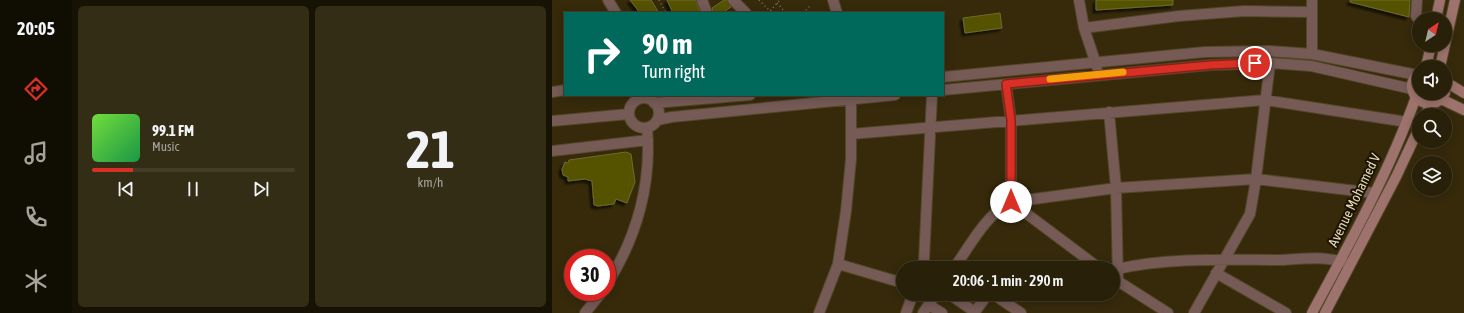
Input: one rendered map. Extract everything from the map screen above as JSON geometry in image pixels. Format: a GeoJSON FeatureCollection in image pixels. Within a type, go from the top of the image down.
{"type":"FeatureCollection","features":[{"type":"Feature","properties":{"kind":"street"},"geometry":{"type":"LineString","coordinates":[[608,0],[615,12]]}},
{"type":"Feature","properties":{"kind":"street"},"geometry":{"type":"LineString","coordinates":[[702,0],[707,12]]}},
{"type":"Feature","properties":{"kind":"street"},"geometry":{"type":"LineString","coordinates":[[733,0],[745,12]]}},
{"type":"Feature","properties":{"kind":"street"},"geometry":{"type":"LineString","coordinates":[[833,0],[837,12]]}},
{"type":"Feature","properties":{"kind":"street"},"geometry":{"type":"LineString","coordinates":[[1079,0],[1084,28],[1096,62],[1098,74]]}},
{"type":"Feature","properties":{"kind":"street"},"geometry":{"type":"LineString","coordinates":[[1312,0],[1312,54]]}},
{"type":"Feature","properties":{"kind":"street"},"geometry":{"type":"LineString","coordinates":[[1416,12],[1417,0]]}},
{"type":"Feature","properties":{"kind":"street"},"geometry":{"type":"LineString","coordinates":[[1437,12],[1440,0]]}},
{"type":"Feature","properties":{"kind":"street"},"geometry":{"type":"LineString","coordinates":[[1442,60],[1455,0]]}},
{"type":"Feature","properties":{"kind":"street"},"geometry":{"type":"LineString","coordinates":[[1084,28],[1179,16],[1237,11],[1311,12]]}},
{"type":"Feature","properties":{"kind":"street"},"geometry":{"type":"LineString","coordinates":[[944,77],[1205,52],[1268,51],[1312,54],[1412,73]]}},
{"type":"Feature","properties":{"kind":"street"},"geometry":{"type":"LineString","coordinates":[[1194,313],[1250,214],[1256,179],[1270,63]]}},
{"type":"Feature","properties":{"kind":"street"},"geometry":{"type":"LineString","coordinates":[[944,90],[1098,74],[1210,65],[1270,63],[1311,66],[1412,92]]}},
{"type":"Feature","properties":{"kind":"street"},"geometry":{"type":"LineString","coordinates":[[1006,84],[1011,120],[1011,202]]}},
{"type":"Feature","properties":{"kind":"street"},"geometry":{"type":"LineString","coordinates":[[552,92],[564,90]]}},
{"type":"Feature","properties":{"kind":"street"},"geometry":{"type":"LineString","coordinates":[[1452,92],[1464,93]]}},
{"type":"Feature","properties":{"kind":"street"},"geometry":{"type":"LineString","coordinates":[[736,96],[635,102],[632,105],[629,114],[630,119],[637,126],[647,128],[657,120],[672,117],[851,97],[873,96]]}},
{"type":"Feature","properties":{"kind":"street"},"geometry":{"type":"LineString","coordinates":[[924,261],[932,96]]}},
{"type":"Feature","properties":{"kind":"street"},"geometry":{"type":"LineString","coordinates":[[819,313],[838,264],[846,211],[851,159],[851,97]]}},
{"type":"Feature","properties":{"kind":"street"},"geometry":{"type":"LineString","coordinates":[[851,134],[931,129],[1011,120],[1265,100],[1407,122]]}},
{"type":"Feature","properties":{"kind":"street","name":"Avenue Mohamed V"},"geometry":{"type":"LineString","coordinates":[[1312,313],[1374,193],[1407,122],[1412,100]]}},
{"type":"Feature","properties":{"kind":"street"},"geometry":{"type":"LineString","coordinates":[[1452,100],[1464,110]]}},
{"type":"Feature","properties":{"kind":"street"},"geometry":{"type":"LineString","coordinates":[[653,102],[657,120]]}},
{"type":"Feature","properties":{"kind":"street"},"geometry":{"type":"LineString","coordinates":[[1109,112],[1116,188],[1116,261]]}},
{"type":"Feature","properties":{"kind":"street"},"geometry":{"type":"LineString","coordinates":[[552,121],[629,114]]}},
{"type":"Feature","properties":{"kind":"street"},"geometry":{"type":"LineString","coordinates":[[616,270],[635,229],[644,194],[649,160],[647,128]]}},
{"type":"Feature","properties":{"kind":"street"},"geometry":{"type":"LineString","coordinates":[[552,151],[648,140]]}},
{"type":"Feature","properties":{"kind":"street","name":"Avenue Mohamed V"},"geometry":{"type":"LineString","coordinates":[[1325,313],[1351,266],[1412,143]]}},
{"type":"Feature","properties":{"kind":"street"},"geometry":{"type":"LineString","coordinates":[[959,261],[992,216],[1002,206],[1011,202],[1116,188],[1256,179],[1374,193]]}},
{"type":"Feature","properties":{"kind":"street"},"geometry":{"type":"LineString","coordinates":[[1011,202],[1090,261]]}},
{"type":"Feature","properties":{"kind":"street"},"geometry":{"type":"LineString","coordinates":[[1120,274],[1145,263],[1224,260],[1329,259],[1340,261],[1351,266]]}},
{"type":"Feature","properties":{"kind":"street"},"geometry":{"type":"LineString","coordinates":[[838,264],[896,281]]}},
{"type":"Feature","properties":{"kind":"street"},"geometry":{"type":"LineString","coordinates":[[1216,273],[1286,313]]}},
{"type":"Feature","properties":{"kind":"street"},"geometry":{"type":"LineString","coordinates":[[1120,279],[1168,313]]}},
{"type":"Feature","properties":{"kind":"street"},"geometry":{"type":"LineString","coordinates":[[585,313],[595,301]]}},
{"type":"Feature","properties":{"kind":"street"},"geometry":{"type":"LineString","coordinates":[[906,313],[910,301]]}},
{"type":"Feature","properties":{"kind":"street"},"geometry":{"type":"LineString","coordinates":[[959,301],[974,312],[983,301]]}},
{"type":"Feature","properties":{"kind":"street"},"geometry":{"type":"LineString","coordinates":[[1003,301],[1021,313]]}},
{"type":"Feature","properties":{"kind":"street"},"geometry":{"type":"LineString","coordinates":[[926,309],[942,313]]}},
{"type":"Feature","properties":{"kind":"path"},"geometry":{"type":"LineString","coordinates":[[659,0],[665,12]]}},
{"type":"Feature","properties":{"kind":"path"},"geometry":{"type":"LineString","coordinates":[[759,0],[770,11],[780,0]]}},
{"type":"Feature","properties":{"kind":"path"},"geometry":{"type":"LineString","coordinates":[[777,3],[785,12]]}},
{"type":"Feature","properties":{"kind":"path"},"geometry":{"type":"LineString","coordinates":[[804,12],[811,5]]}},
{"type":"Feature","properties":{"kind":"building"},"geometry":{"type":"Polygon","coordinates":[[[630,0],[651,0],[658,12],[639,12],[630,0]]]}},
{"type":"Feature","properties":{"kind":"building"},"geometry":{"type":"Polygon","coordinates":[[[667,0],[696,0],[700,12],[673,12],[667,0]]]}},
{"type":"Feature","properties":{"kind":"building"},"geometry":{"type":"Polygon","coordinates":[[[724,0],[727,0],[731,7],[724,12],[713,12],[712,8],[724,0]]]}},
{"type":"Feature","properties":{"kind":"building"},"geometry":{"type":"Polygon","coordinates":[[[1096,0],[1173,0],[1173,5],[1096,10],[1096,0]]]}},
{"type":"Feature","properties":{"kind":"building"},"geometry":{"type":"Polygon","coordinates":[[[1350,0],[1410,0],[1409,17],[1350,2],[1350,0]]]}},
{"type":"Feature","properties":{"kind":"building"},"geometry":{"type":"Polygon","coordinates":[[[1000,13],[1002,28],[965,33],[963,18],[1000,13]]]}},
{"type":"Feature","properties":{"kind":"building"},"geometry":{"type":"Polygon","coordinates":[[[626,152],[631,154],[635,182],[627,203],[616,199],[614,204],[594,205],[592,181],[585,179],[568,181],[568,177],[563,175],[562,169],[565,162],[568,163],[569,160],[626,152]]]}},
{"type":"Feature","properties":{"kind":"slow traffic"},"geometry":{"type":"LineString","coordinates":[[1050,79],[1123,72]]}},
{"type":"Feature","properties":{"kind":"route"},"geometry":{"type":"LineString","coordinates":[[1011,202],[1011,120],[1006,84],[1098,74],[1255,63]]}}]}
